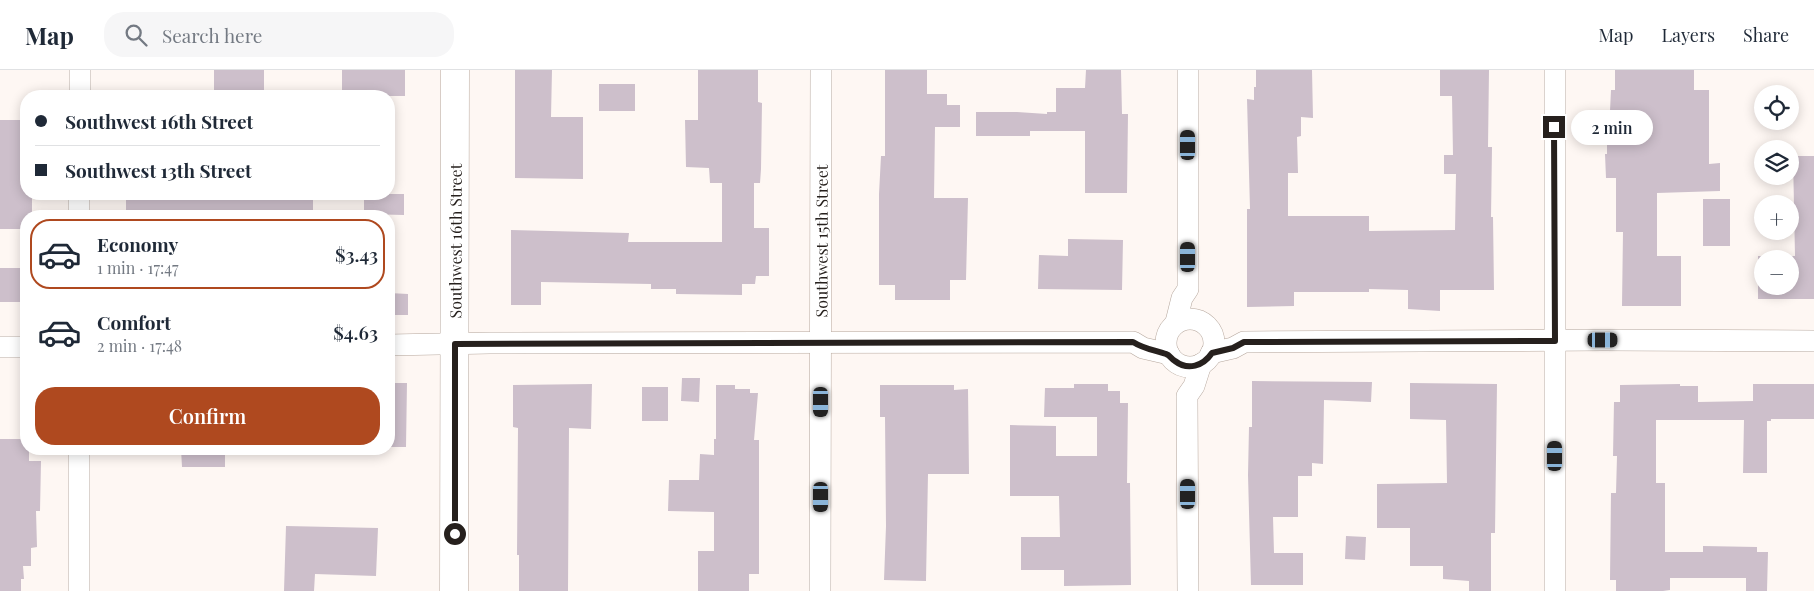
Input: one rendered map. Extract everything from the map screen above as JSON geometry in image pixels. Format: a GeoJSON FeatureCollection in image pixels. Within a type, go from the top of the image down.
{"type":"FeatureCollection","features":[{"type":"Feature","properties":{"kind":"street"},"geometry":{"type":"LineString","coordinates":[[80,70],[80,90]]}},
{"type":"Feature","properties":{"kind":"street","name":"Southwest 16th Street"},"geometry":{"type":"LineString","coordinates":[[454,591],[455,70]]}},
{"type":"Feature","properties":{"kind":"street","name":"Southwest 15th Street"},"geometry":{"type":"LineString","coordinates":[[820,591],[821,70]]}},
{"type":"Feature","properties":{"kind":"street"},"geometry":{"type":"LineString","coordinates":[[1188,70],[1188,288],[1182,298],[1165,343],[1173,359],[1180,386],[1187,396],[1188,591]]}},
{"type":"Feature","properties":{"kind":"street"},"geometry":{"type":"LineString","coordinates":[[1554,70],[1555,591]]}},
{"type":"Feature","properties":{"kind":"street"},"geometry":{"type":"LineString","coordinates":[[1187,396],[1214,346],[1194,297],[1188,288]]}},
{"type":"Feature","properties":{"kind":"street"},"geometry":{"type":"LineString","coordinates":[[395,345],[1133,342],[1144,336],[1172,327],[1185,319],[1194,319],[1207,327],[1234,336],[1244,342]]}},
{"type":"Feature","properties":{"kind":"street"},"geometry":{"type":"LineString","coordinates":[[1133,342],[1143,348],[1173,359],[1184,366],[1193,367],[1244,342],[1814,341]]}},
{"type":"Feature","properties":{"kind":"street"},"geometry":{"type":"LineString","coordinates":[[0,347],[20,347]]}},
{"type":"Feature","properties":{"kind":"street"},"geometry":{"type":"LineString","coordinates":[[79,455],[79,591]]}},
{"type":"Feature","properties":{"kind":"building"},"geometry":{"type":"Polygon","coordinates":[[[214,70],[264,70],[264,90],[214,90],[214,70]]]}},
{"type":"Feature","properties":{"kind":"building"},"geometry":{"type":"Polygon","coordinates":[[[342,70],[405,70],[405,96],[395,96],[395,90],[342,90],[342,70]]]}},
{"type":"Feature","properties":{"kind":"building"},"geometry":{"type":"Polygon","coordinates":[[[515,70],[552,70],[551,117],[583,117],[583,179],[515,178],[515,70]]]}},
{"type":"Feature","properties":{"kind":"building"},"geometry":{"type":"Polygon","coordinates":[[[698,70],[758,70],[758,102],[762,103],[761,169],[760,183],[754,183],[754,228],[769,228],[769,276],[756,276],[755,284],[742,284],[742,295],[676,294],[676,289],[651,289],[651,284],[541,282],[541,305],[511,305],[511,230],[629,233],[628,242],[722,242],[722,183],[710,183],[709,168],[686,167],[685,120],[698,120],[698,70]]]}},
{"type":"Feature","properties":{"kind":"building"},"geometry":{"type":"Polygon","coordinates":[[[885,70],[927,70],[927,94],[947,94],[947,105],[960,105],[960,127],[935,127],[934,198],[968,198],[966,280],[950,280],[950,300],[895,300],[895,285],[879,285],[879,194],[881,156],[885,156],[885,70]]]}},
{"type":"Feature","properties":{"kind":"building"},"geometry":{"type":"Polygon","coordinates":[[[1086,70],[1121,70],[1122,114],[1128,114],[1127,193],[1085,193],[1085,131],[1030,131],[1030,136],[976,136],[976,112],[1047,114],[1047,112],[1056,112],[1056,88],[1085,88],[1086,70]]]}},
{"type":"Feature","properties":{"kind":"building"},"geometry":{"type":"Polygon","coordinates":[[[1256,70],[1312,70],[1313,118],[1301,117],[1301,136],[1297,137],[1298,173],[1288,173],[1288,216],[1369,216],[1369,231],[1455,230],[1456,174],[1444,174],[1444,155],[1453,155],[1452,96],[1440,96],[1440,70],[1489,70],[1488,147],[1492,147],[1491,217],[1493,217],[1494,290],[1440,290],[1440,311],[1408,309],[1408,290],[1369,289],[1369,292],[1294,292],[1294,306],[1247,307],[1247,209],[1250,209],[1247,99],[1254,100],[1256,70]]]}},
{"type":"Feature","properties":{"kind":"building"},"geometry":{"type":"Polygon","coordinates":[[[1615,70],[1694,70],[1694,90],[1709,90],[1709,164],[1720,163],[1720,191],[1657,193],[1657,256],[1681,256],[1681,306],[1622,306],[1623,232],[1616,232],[1616,178],[1606,178],[1605,154],[1607,154],[1607,111],[1610,111],[1611,90],[1615,90],[1615,70]]]}},
{"type":"Feature","properties":{"kind":"building"},"geometry":{"type":"Polygon","coordinates":[[[599,84],[635,84],[635,111],[599,111],[599,84]]]}},
{"type":"Feature","properties":{"kind":"building"},"geometry":{"type":"Polygon","coordinates":[[[0,120],[20,120],[20,200],[32,200],[32,210],[20,210],[20,229],[0,229],[0,120]]]}},
{"type":"Feature","properties":{"kind":"building"},"geometry":{"type":"Polygon","coordinates":[[[1799,156],[1814,156],[1814,299],[1758,299],[1758,295],[1799,295],[1799,250],[1795,250],[1795,240],[1799,240],[1799,195],[1794,195],[1794,185],[1799,185],[1799,156]]]}},
{"type":"Feature","properties":{"kind":"building"},"geometry":{"type":"Polygon","coordinates":[[[395,194],[404,194],[404,215],[395,215],[395,210],[364,210],[364,200],[395,200],[395,194]]]}},
{"type":"Feature","properties":{"kind":"building"},"geometry":{"type":"Polygon","coordinates":[[[1703,199],[1730,199],[1730,246],[1703,246],[1703,199]]]}},
{"type":"Feature","properties":{"kind":"building"},"geometry":{"type":"Polygon","coordinates":[[[126,200],[313,200],[313,210],[126,210],[126,200]]]}},
{"type":"Feature","properties":{"kind":"building"},"geometry":{"type":"Polygon","coordinates":[[[1068,239],[1123,240],[1122,290],[1038,289],[1039,255],[1068,256],[1068,239]]]}},
{"type":"Feature","properties":{"kind":"building"},"geometry":{"type":"Polygon","coordinates":[[[0,268],[20,268],[20,302],[0,302],[0,268]]]}},
{"type":"Feature","properties":{"kind":"building"},"geometry":{"type":"Polygon","coordinates":[[[395,293],[408,294],[408,315],[395,315],[395,293]]]}},
{"type":"Feature","properties":{"kind":"building"},"geometry":{"type":"Polygon","coordinates":[[[682,378],[700,378],[699,402],[681,401],[682,378]]]}},
{"type":"Feature","properties":{"kind":"building"},"geometry":{"type":"Polygon","coordinates":[[[1252,381],[1372,382],[1371,402],[1324,400],[1323,464],[1312,463],[1312,476],[1298,476],[1298,517],[1273,517],[1274,553],[1303,553],[1303,585],[1251,585],[1248,475],[1249,427],[1252,427],[1252,381]]]}},
{"type":"Feature","properties":{"kind":"building"},"geometry":{"type":"Polygon","coordinates":[[[395,383],[407,383],[406,447],[395,447],[395,383]]]}},
{"type":"Feature","properties":{"kind":"building"},"geometry":{"type":"Polygon","coordinates":[[[1410,383],[1497,384],[1495,533],[1491,533],[1491,591],[1469,591],[1469,581],[1443,579],[1443,566],[1410,566],[1410,528],[1377,528],[1377,484],[1447,483],[1446,420],[1410,419],[1410,383]]]}},
{"type":"Feature","properties":{"kind":"building"},"geometry":{"type":"Polygon","coordinates":[[[592,384],[591,429],[569,428],[568,591],[519,591],[519,555],[517,555],[518,428],[513,427],[513,385],[592,384]]]}},
{"type":"Feature","properties":{"kind":"building"},"geometry":{"type":"Polygon","coordinates":[[[1074,384],[1108,384],[1108,391],[1120,391],[1120,403],[1128,403],[1127,483],[1130,483],[1131,585],[1064,586],[1064,570],[1021,570],[1021,537],[1060,537],[1059,496],[1010,496],[1010,425],[1056,426],[1056,456],[1097,456],[1097,417],[1044,417],[1045,388],[1074,388],[1074,384]]]}},
{"type":"Feature","properties":{"kind":"building"},"geometry":{"type":"Polygon","coordinates":[[[1680,384],[1680,386],[1698,386],[1698,402],[1753,401],[1753,384],[1814,384],[1814,419],[1771,419],[1771,421],[1767,421],[1767,473],[1743,473],[1744,420],[1656,420],[1656,483],[1665,483],[1665,552],[1703,552],[1703,546],[1757,547],[1757,552],[1768,552],[1767,591],[1746,591],[1746,578],[1670,578],[1670,590],[1663,591],[1616,591],[1616,580],[1610,580],[1611,493],[1616,493],[1617,456],[1613,456],[1614,402],[1620,402],[1620,385],[1680,384]]]}},
{"type":"Feature","properties":{"kind":"building"},"geometry":{"type":"Polygon","coordinates":[[[716,385],[735,385],[735,389],[750,389],[750,393],[758,393],[754,440],[759,440],[759,574],[749,574],[749,591],[698,591],[698,551],[714,551],[714,512],[668,511],[669,480],[699,480],[700,454],[714,455],[714,439],[716,439],[716,385]]]}},
{"type":"Feature","properties":{"kind":"building"},"geometry":{"type":"Polygon","coordinates":[[[880,385],[954,385],[954,390],[968,389],[969,474],[928,474],[926,581],[884,580],[886,526],[885,417],[880,417],[880,385]]]}},
{"type":"Feature","properties":{"kind":"building"},"geometry":{"type":"Polygon","coordinates":[[[642,387],[668,387],[668,421],[642,421],[642,387]]]}},
{"type":"Feature","properties":{"kind":"building"},"geometry":{"type":"Polygon","coordinates":[[[0,439],[20,439],[20,455],[29,455],[29,461],[41,461],[40,511],[36,511],[37,547],[31,548],[31,566],[23,566],[24,579],[21,579],[21,591],[0,591],[0,439]]]}},
{"type":"Feature","properties":{"kind":"building"},"geometry":{"type":"Polygon","coordinates":[[[181,455],[225,455],[225,467],[182,467],[181,455]]]}},
{"type":"Feature","properties":{"kind":"building"},"geometry":{"type":"Polygon","coordinates":[[[286,526],[378,528],[376,576],[315,574],[314,591],[284,591],[286,526]]]}},
{"type":"Feature","properties":{"kind":"building"},"geometry":{"type":"Polygon","coordinates":[[[1346,536],[1366,537],[1365,560],[1345,559],[1346,536]]]}},
{"type":"Feature","properties":{"kind":"route"},"geometry":{"type":"LineString","coordinates":[[455,534],[455,344],[1133,342],[1143,348],[1168,354],[1177,363],[1184,366],[1193,367],[1207,360],[1212,353],[1233,348],[1244,342],[1555,341],[1554,127]]}}]}
